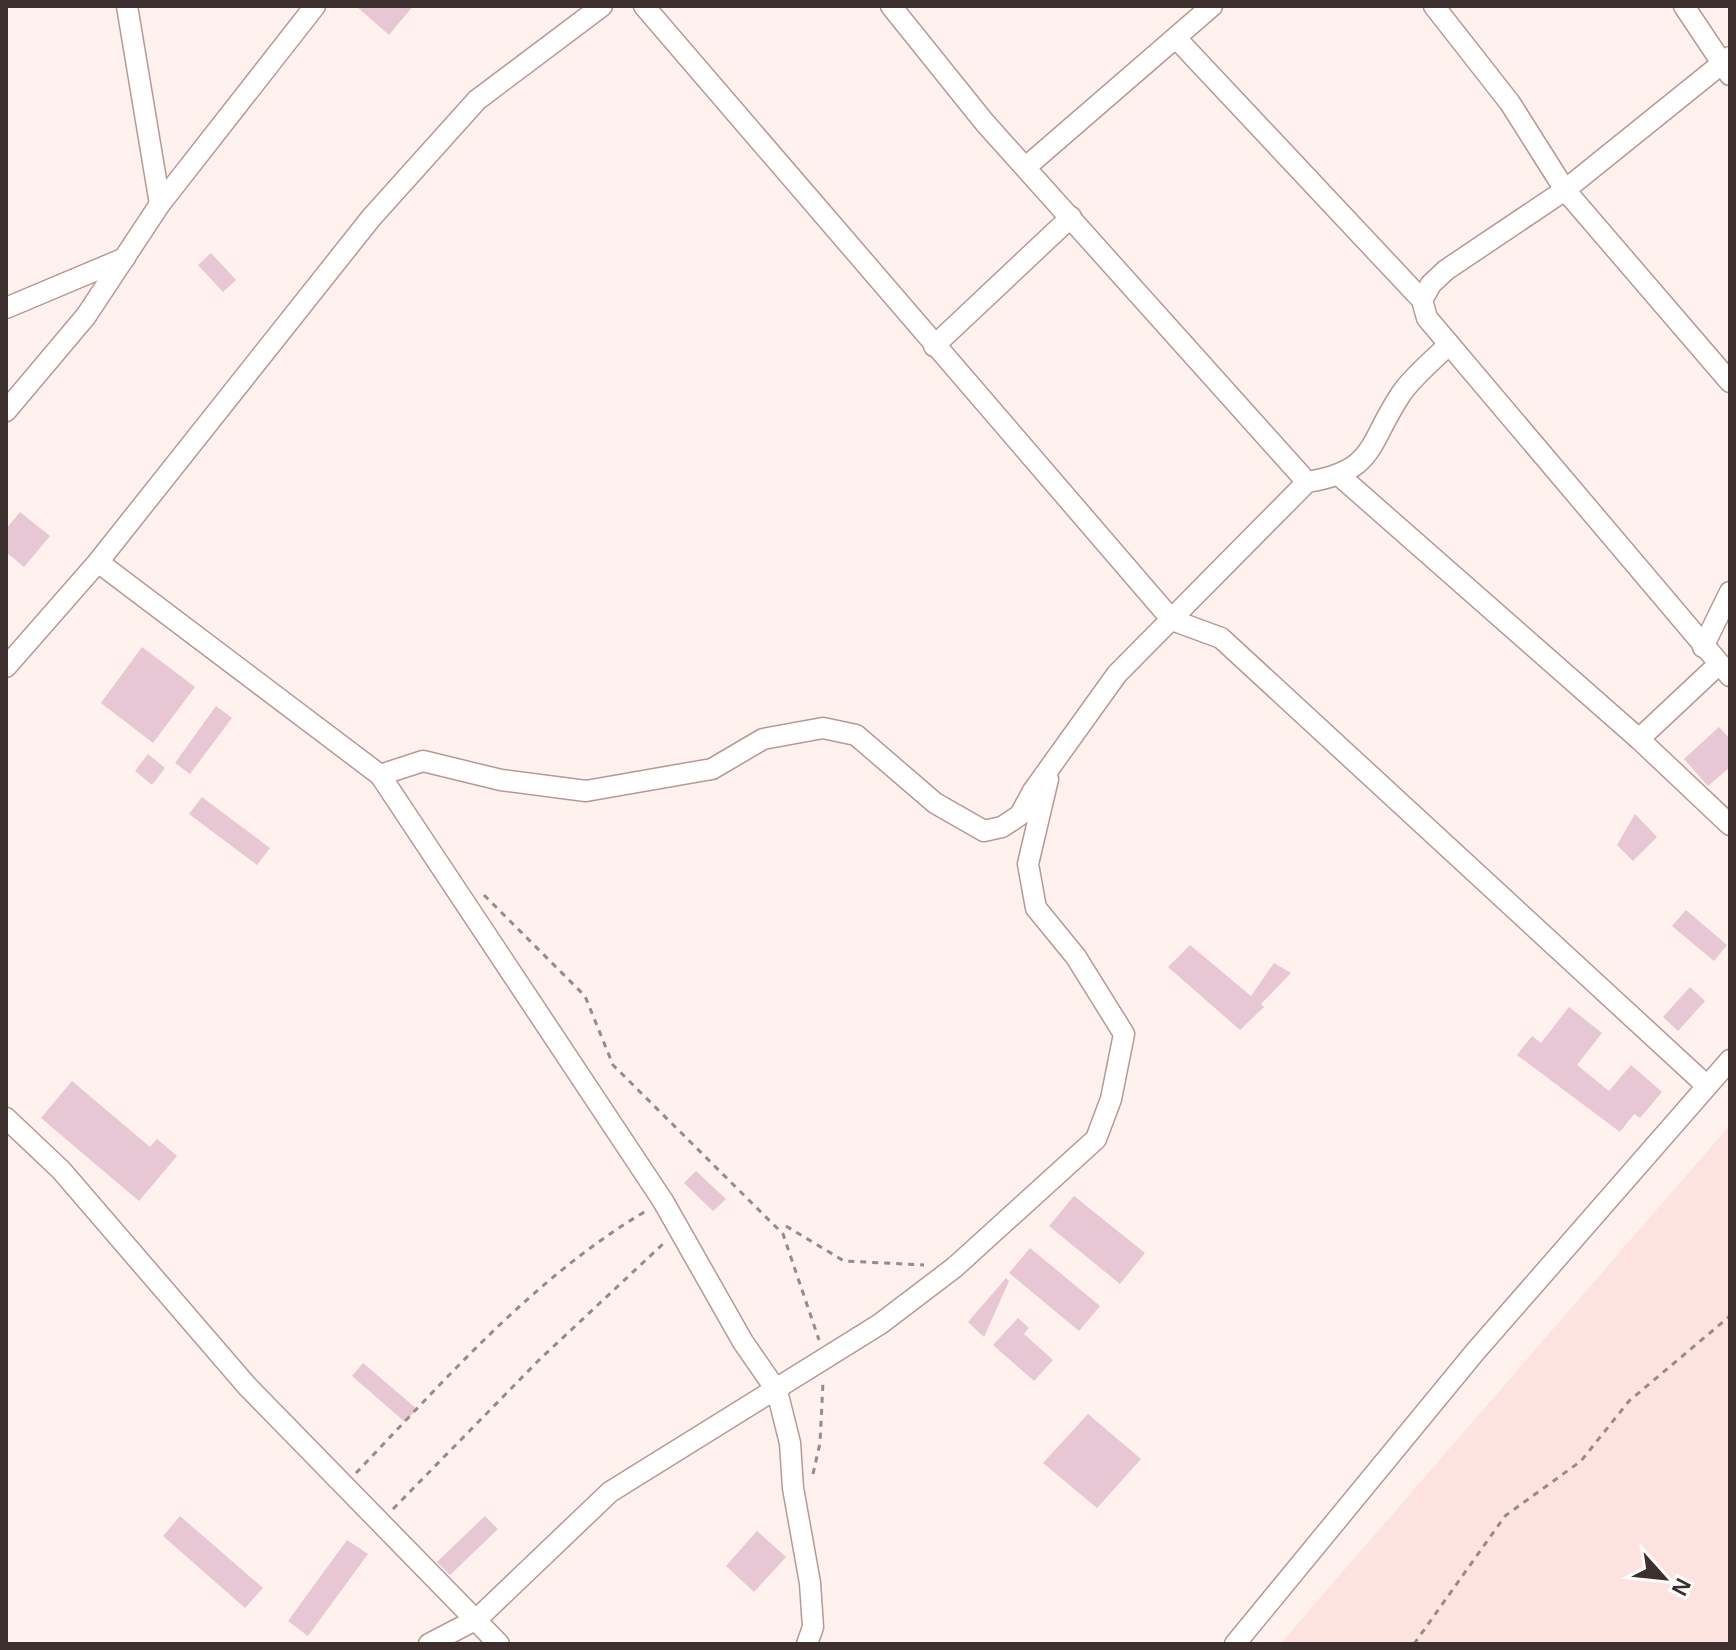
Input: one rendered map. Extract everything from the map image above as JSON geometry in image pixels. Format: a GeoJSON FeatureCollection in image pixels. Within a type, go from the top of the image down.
{"type":"FeatureCollection","features":[{"type":"Feature","properties":{"kind":"street"},"geometry":{"type":"LineString","coordinates":[[127,6],[160,204]]}},
{"type":"Feature","properties":{"kind":"street"},"geometry":{"type":"LineString","coordinates":[[6,411],[86,316],[160,204],[315,6]]}},
{"type":"Feature","properties":{"kind":"street"},"geometry":{"type":"LineString","coordinates":[[6,667],[98,562],[371,218],[477,100],[602,6]]}},
{"type":"Feature","properties":{"kind":"street"},"geometry":{"type":"LineString","coordinates":[[644,6],[1172,620],[1221,638],[1707,1086]]}},
{"type":"Feature","properties":{"kind":"street"},"geometry":{"type":"LineString","coordinates":[[891,6],[1026,167],[1307,482]]}},
{"type":"Feature","properties":{"kind":"street"},"geometry":{"type":"LineString","coordinates":[[1026,167],[1212,6]]}},
{"type":"Feature","properties":{"kind":"street"},"geometry":{"type":"LineString","coordinates":[[1434,6],[1510,103],[1565,190],[1730,382]]}},
{"type":"Feature","properties":{"kind":"street"},"geometry":{"type":"LineString","coordinates":[[1422,300],[1431,284],[1446,270],[1565,190],[1727,66],[1684,6]]}},
{"type":"Feature","properties":{"kind":"street"},"geometry":{"type":"LineString","coordinates":[[1176,38],[1422,300],[1427,318],[1724,670],[1639,739]]}},
{"type":"Feature","properties":{"kind":"street"},"geometry":{"type":"LineString","coordinates":[[934,346],[1071,217]]}},
{"type":"Feature","properties":{"kind":"street"},"geometry":{"type":"LineString","coordinates":[[6,308],[125,258]]}},
{"type":"Feature","properties":{"kind":"street"},"geometry":{"type":"LineString","coordinates":[[380,775],[423,761],[501,780],[586,791],[712,769],[763,739],[823,728],[856,735],[935,803],[984,831],[1002,827],[1020,815],[1117,674],[1307,482],[1341,477],[1366,458],[1402,392],[1449,344]]}},
{"type":"Feature","properties":{"kind":"street"},"geometry":{"type":"LineString","coordinates":[[1341,477],[1639,739],[1730,825]]}},
{"type":"Feature","properties":{"kind":"street"},"geometry":{"type":"LineString","coordinates":[[98,562],[380,775],[663,1201],[743,1342],[777,1391],[790,1443],[793,1488],[810,1583],[813,1627],[807,1644]]}},
{"type":"Feature","properties":{"kind":"street"},"geometry":{"type":"LineString","coordinates":[[1703,647],[1730,592]]}},
{"type":"Feature","properties":{"kind":"street"},"geometry":{"type":"LineString","coordinates":[[429,1644],[477,1619],[610,1492],[777,1391],[880,1324],[955,1267],[1096,1139],[1111,1099],[1124,1034],[1076,957],[1036,908],[1028,864],[1051,766]]}},
{"type":"Feature","properties":{"kind":"street"},"geometry":{"type":"LineString","coordinates":[[1235,1644],[1475,1352],[1730,1060]]}},
{"type":"Feature","properties":{"kind":"street"},"geometry":{"type":"LineString","coordinates":[[6,1118],[61,1170],[247,1386],[499,1644]]}},
{"type":"Feature","properties":{"kind":"path"},"geometry":{"type":"LineString","coordinates":[[475,885],[585,996],[613,1065],[783,1234],[824,1361],[820,1443],[811,1484]]}},
{"type":"Feature","properties":{"kind":"path"},"geometry":{"type":"LineString","coordinates":[[343,1486],[486,1336],[612,1232],[663,1201]]}},
{"type":"Feature","properties":{"kind":"path"},"geometry":{"type":"LineString","coordinates":[[786,1226],[844,1261],[955,1267]]}},
{"type":"Feature","properties":{"kind":"path"},"geometry":{"type":"LineString","coordinates":[[381,1522],[539,1360],[679,1229]]}},
{"type":"Feature","properties":{"kind":"path"},"geometry":{"type":"LineString","coordinates":[[1414,1644],[1505,1516],[1581,1461],[1629,1401],[1730,1316]]}},
{"type":"Feature","properties":{"kind":"shaded area"},"geometry":{"type":"Polygon","coordinates":[[[1730,1125],[1730,1644],[1280,1644],[1730,1125]]]}},
{"type":"Feature","properties":{"kind":"building"},"geometry":{"type":"Polygon","coordinates":[[[356,6],[413,6],[389,35],[356,6]]]}},
{"type":"Feature","properties":{"kind":"building"},"geometry":{"type":"Polygon","coordinates":[[[211,253],[236,280],[223,292],[198,265],[211,253]]]}},
{"type":"Feature","properties":{"kind":"building"},"geometry":{"type":"Polygon","coordinates":[[[20,512],[50,536],[24,567],[6,552],[6,529],[20,512]]]}},
{"type":"Feature","properties":{"kind":"building"},"geometry":{"type":"Polygon","coordinates":[[[142,647],[195,687],[153,743],[101,703],[142,647]]]}},
{"type":"Feature","properties":{"kind":"building"},"geometry":{"type":"Polygon","coordinates":[[[216,706],[232,718],[190,774],[175,763],[216,706]]]}},
{"type":"Feature","properties":{"kind":"building"},"geometry":{"type":"Polygon","coordinates":[[[1719,727],[1730,739],[1730,767],[1708,786],[1684,759],[1719,727]]]}},
{"type":"Feature","properties":{"kind":"building"},"geometry":{"type":"Polygon","coordinates":[[[148,754],[165,768],[152,785],[135,771],[148,754]]]}},
{"type":"Feature","properties":{"kind":"building"},"geometry":{"type":"Polygon","coordinates":[[[202,797],[270,848],[257,865],[189,814],[202,797]]]}},
{"type":"Feature","properties":{"kind":"building"},"geometry":{"type":"Polygon","coordinates":[[[1635,814],[1657,837],[1633,861],[1617,845],[1635,814]]]}},
{"type":"Feature","properties":{"kind":"building"},"geometry":{"type":"Polygon","coordinates":[[[1686,910],[1727,945],[1714,961],[1672,926],[1686,910]]]}},
{"type":"Feature","properties":{"kind":"building"},"geometry":{"type":"Polygon","coordinates":[[[1190,945],[1251,996],[1274,963],[1291,973],[1261,1004],[1264,1007],[1240,1030],[1168,967],[1190,945]]]}},
{"type":"Feature","properties":{"kind":"building"},"geometry":{"type":"Polygon","coordinates":[[[1690,987],[1705,1001],[1678,1031],[1663,1017],[1690,987]]]}},
{"type":"Feature","properties":{"kind":"building"},"geometry":{"type":"Polygon","coordinates":[[[1569,1007],[1602,1033],[1577,1065],[1609,1091],[1631,1065],[1662,1092],[1640,1118],[1634,1114],[1620,1132],[1517,1055],[1532,1036],[1541,1043],[1569,1007]]]}},
{"type":"Feature","properties":{"kind":"building"},"geometry":{"type":"Polygon","coordinates":[[[72,1081],[150,1147],[157,1139],[177,1156],[139,1201],[41,1118],[72,1081]]]}},
{"type":"Feature","properties":{"kind":"building"},"geometry":{"type":"Polygon","coordinates":[[[696,1171],[726,1199],[713,1211],[684,1183],[696,1171]]]}},
{"type":"Feature","properties":{"kind":"building"},"geometry":{"type":"Polygon","coordinates":[[[1074,1196],[1145,1253],[1120,1284],[1049,1226],[1074,1196]]]}},
{"type":"Feature","properties":{"kind":"building"},"geometry":{"type":"Polygon","coordinates":[[[1030,1248],[1100,1306],[1079,1331],[1009,1273],[1030,1248]]]}},
{"type":"Feature","properties":{"kind":"building"},"geometry":{"type":"Polygon","coordinates":[[[1006,1278],[1009,1281],[984,1337],[968,1322],[1006,1278]]]}},
{"type":"Feature","properties":{"kind":"building"},"geometry":{"type":"Polygon","coordinates":[[[1018,1318],[1029,1328],[1024,1334],[1053,1360],[1034,1381],[993,1345],[1018,1318]]]}},
{"type":"Feature","properties":{"kind":"building"},"geometry":{"type":"Polygon","coordinates":[[[363,1363],[417,1409],[405,1422],[352,1376],[363,1363]]]}},
{"type":"Feature","properties":{"kind":"building"},"geometry":{"type":"Polygon","coordinates":[[[1088,1414],[1141,1459],[1097,1508],[1043,1463],[1088,1414]]]}},
{"type":"Feature","properties":{"kind":"building"},"geometry":{"type":"Polygon","coordinates":[[[180,1516],[263,1588],[245,1608],[163,1536],[180,1516]]]}},
{"type":"Feature","properties":{"kind":"building"},"geometry":{"type":"Polygon","coordinates":[[[485,1516],[498,1529],[450,1575],[437,1562],[485,1516]]]}},
{"type":"Feature","properties":{"kind":"building"},"geometry":{"type":"Polygon","coordinates":[[[757,1531],[786,1557],[754,1592],[726,1566],[757,1531]]]}},
{"type":"Feature","properties":{"kind":"building"},"geometry":{"type":"Polygon","coordinates":[[[347,1540],[368,1554],[308,1636],[288,1621],[347,1540]]]}}]}
